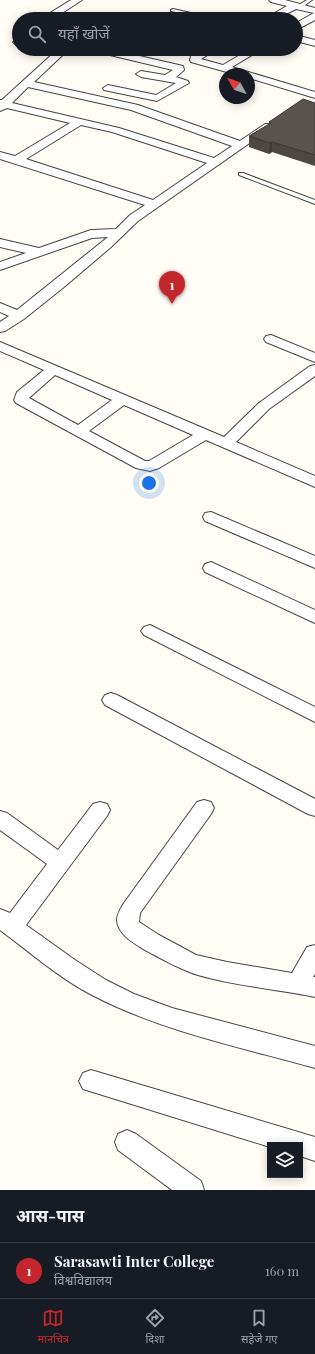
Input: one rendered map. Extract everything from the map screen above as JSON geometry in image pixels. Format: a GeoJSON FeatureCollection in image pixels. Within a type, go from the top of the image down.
{"type":"FeatureCollection","features":[{"type":"Feature","properties":{"kind":"street"},"geometry":{"type":"LineString","coordinates":[[58,12],[78,0]]}},
{"type":"Feature","properties":{"kind":"street"},"geometry":{"type":"LineString","coordinates":[[274,0],[315,11]]}},
{"type":"Feature","properties":{"kind":"street"},"geometry":{"type":"LineString","coordinates":[[284,12],[297,6]]}},
{"type":"Feature","properties":{"kind":"street"},"geometry":{"type":"LineString","coordinates":[[303,23],[315,16]]}},
{"type":"Feature","properties":{"kind":"street"},"geometry":{"type":"LineString","coordinates":[[303,40],[315,43]]}},
{"type":"Feature","properties":{"kind":"street"},"geometry":{"type":"LineString","coordinates":[[1,105],[27,84],[57,56]]}},
{"type":"Feature","properties":{"kind":"street"},"geometry":{"type":"LineString","coordinates":[[127,56],[179,68],[179,70],[167,78]]}},
{"type":"Feature","properties":{"kind":"street"},"geometry":{"type":"LineString","coordinates":[[198,56],[195,60],[224,68],[245,56]]}},
{"type":"Feature","properties":{"kind":"street"},"geometry":{"type":"LineString","coordinates":[[108,88],[159,98],[184,83],[167,78],[141,74]]}},
{"type":"Feature","properties":{"kind":"street"},"geometry":{"type":"LineString","coordinates":[[255,77],[312,101]]}},
{"type":"Feature","properties":{"kind":"street"},"geometry":{"type":"LineString","coordinates":[[27,84],[134,107],[240,145]]}},
{"type":"Feature","properties":{"kind":"street"},"geometry":{"type":"LineString","coordinates":[[1,105],[80,121],[137,136],[214,162]]}},
{"type":"Feature","properties":{"kind":"street"},"geometry":{"type":"LineString","coordinates":[[0,328],[19,316],[86,263],[134,218],[276,120]]}},
{"type":"Feature","properties":{"kind":"street"},"geometry":{"type":"LineString","coordinates":[[17,160],[80,121]]}},
{"type":"Feature","properties":{"kind":"street"},"geometry":{"type":"LineString","coordinates":[[0,155],[154,204]]}},
{"type":"Feature","properties":{"kind":"street"},"geometry":{"type":"LineString","coordinates":[[0,266],[91,234],[119,233]]}},
{"type":"Feature","properties":{"kind":"street"},"geometry":{"type":"LineString","coordinates":[[0,243],[40,252]]}},
{"type":"Feature","properties":{"kind":"street"},"geometry":{"type":"LineString","coordinates":[[0,307],[19,316]]}},
{"type":"Feature","properties":{"kind":"street"},"geometry":{"type":"LineString","coordinates":[[272,339],[315,358]]}},
{"type":"Feature","properties":{"kind":"street"},"geometry":{"type":"LineString","coordinates":[[0,346],[315,482]]}},
{"type":"Feature","properties":{"kind":"street"},"geometry":{"type":"LineString","coordinates":[[54,369],[22,395],[21,400],[141,465],[150,466],[204,434]]}},
{"type":"Feature","properties":{"kind":"street"},"geometry":{"type":"LineString","coordinates":[[225,444],[264,406],[312,374]]}},
{"type":"Feature","properties":{"kind":"street"},"geometry":{"type":"LineString","coordinates":[[79,431],[123,399]]}},
{"type":"Feature","properties":{"kind":"street"},"geometry":{"type":"LineString","coordinates":[[211,517],[315,562]]}},
{"type":"Feature","properties":{"kind":"street"},"geometry":{"type":"LineString","coordinates":[[211,568],[315,617]]}},
{"type":"Feature","properties":{"kind":"street"},"geometry":{"type":"LineString","coordinates":[[150,631],[315,715]]}},
{"type":"Feature","properties":{"kind":"street"},"geometry":{"type":"LineString","coordinates":[[111,700],[315,808]]}},
{"type":"Feature","properties":{"kind":"street"},"geometry":{"type":"LineString","coordinates":[[204,808],[131,909],[127,922],[130,927],[170,952],[198,965],[306,985],[315,954]]}},
{"type":"Feature","properties":{"kind":"street"},"geometry":{"type":"LineString","coordinates":[[100,810],[61,863],[6,923],[67,967],[98,987],[126,1001],[172,1018],[315,1057]]}},
{"type":"Feature","properties":{"kind":"street"},"geometry":{"type":"LineString","coordinates":[[0,819],[61,863]]}},
{"type":"Feature","properties":{"kind":"street"},"geometry":{"type":"LineString","coordinates":[[91,1081],[315,1149]]}},
{"type":"Feature","properties":{"kind":"street"},"geometry":{"type":"LineString","coordinates":[[127,1142],[192,1190]]}},
{"type":"Feature","properties":{"kind":"lane"},"geometry":{"type":"LineString","coordinates":[[297,6],[310,0]]}},
{"type":"Feature","properties":{"kind":"lane"},"geometry":{"type":"LineString","coordinates":[[173,10],[182,12]]}},
{"type":"Feature","properties":{"kind":"lane"},"geometry":{"type":"LineString","coordinates":[[241,174],[315,202]]}},
{"type":"Feature","properties":{"kind":"building"},"geometry":{"type":"Polygon","coordinates":[[[303,99],[315,103],[315,155],[249,136],[271,123],[269,122],[303,99]]]}},
{"type":"Feature","properties":{"kind":"place","name":"Sarasawti Inter College"},"geometry":{"type":"Point","coordinates":[172,304]}}]}
